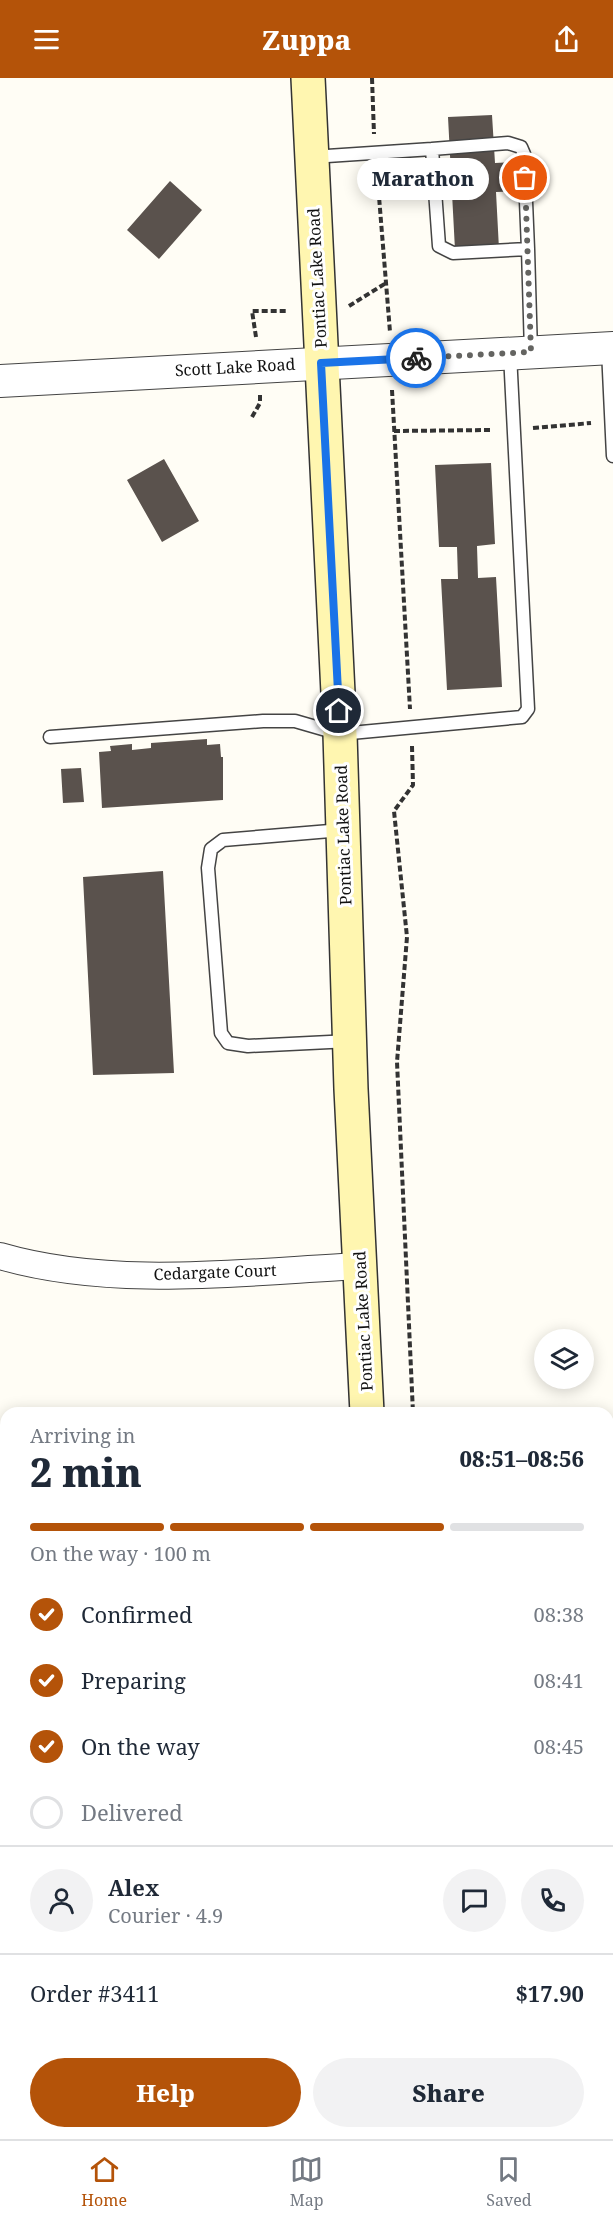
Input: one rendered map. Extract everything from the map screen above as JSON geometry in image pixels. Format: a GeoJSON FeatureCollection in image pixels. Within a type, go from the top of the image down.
{"type":"FeatureCollection","features":[{"type":"Feature","properties":{"kind":"main road","name":"Pontiac Lake Road"},"geometry":{"type":"LineString","coordinates":[[308,78],[340,734],[350,1041],[367,1407]]}},
{"type":"Feature","properties":{"kind":"street","name":"Scott Lake Road"},"geometry":{"type":"LineString","coordinates":[[0,381],[610,348]]}},
{"type":"Feature","properties":{"kind":"street","name":"Cedargate Court"},"geometry":{"type":"LineString","coordinates":[[0,1256],[38,1267],[174,1277],[360,1266]]}},
{"type":"Feature","properties":{"kind":"lane"},"geometry":{"type":"LineString","coordinates":[[50,737],[263,721],[295,722],[340,734],[515,720],[522,717],[528,709],[520,352],[528,249],[524,154],[521,147],[508,143],[311,157]]}},
{"type":"Feature","properties":{"kind":"lane"},"geometry":{"type":"LineString","coordinates":[[432,149],[437,241],[440,246],[453,253],[528,249]]}},
{"type":"Feature","properties":{"kind":"lane"},"geometry":{"type":"LineString","coordinates":[[610,348],[613,456]]}},
{"type":"Feature","properties":{"kind":"lane"},"geometry":{"type":"LineString","coordinates":[[343,830],[223,840],[211,849],[208,868],[221,1033],[228,1043],[248,1046],[350,1041]]}},
{"type":"Feature","properties":{"kind":"path"},"geometry":{"type":"LineString","coordinates":[[372,78],[375,152],[390,325]]}},
{"type":"Feature","properties":{"kind":"path"},"geometry":{"type":"LineString","coordinates":[[392,396],[413,785],[394,811],[407,937],[397,1062],[413,1407]]}},
{"type":"Feature","properties":{"kind":"building"},"geometry":{"type":"Polygon","coordinates":[[[492,115],[495,163],[518,162],[520,191],[496,192],[499,249],[455,250],[448,117],[492,115]]]}},
{"type":"Feature","properties":{"kind":"building"},"geometry":{"type":"Polygon","coordinates":[[[170,181],[202,210],[159,259],[127,230],[170,181]]]}},
{"type":"Feature","properties":{"kind":"building"},"geometry":{"type":"Polygon","coordinates":[[[164,459],[199,521],[162,542],[127,480],[164,459]]]}},
{"type":"Feature","properties":{"kind":"building"},"geometry":{"type":"Polygon","coordinates":[[[491,463],[495,544],[477,546],[478,578],[496,577],[502,687],[447,690],[441,579],[458,579],[457,547],[439,547],[435,465],[491,463]]]}},
{"type":"Feature","properties":{"kind":"building"},"geometry":{"type":"Polygon","coordinates":[[[207,739],[207,745],[220,744],[221,757],[223,757],[223,800],[102,808],[99,752],[111,751],[110,746],[132,744],[132,750],[151,748],[151,743],[207,739]]]}},
{"type":"Feature","properties":{"kind":"building"},"geometry":{"type":"Polygon","coordinates":[[[81,768],[84,802],[63,803],[61,769],[81,768]]]}},
{"type":"Feature","properties":{"kind":"building"},"geometry":{"type":"Polygon","coordinates":[[[163,871],[174,1073],[93,1075],[83,877],[163,871]]]}},
{"type":"Feature","properties":{"kind":"way so far"},"geometry":{"type":"LineString","coordinates":[[416,358],[531,352],[525,178]]}},
{"type":"Feature","properties":{"kind":"place","name":"Marathon"},"geometry":{"type":"Point","coordinates":[525,178]}},
{"type":"Feature","properties":{"kind":"route"},"geometry":{"type":"LineString","coordinates":[[339,711],[321,363],[416,358]]}}]}
